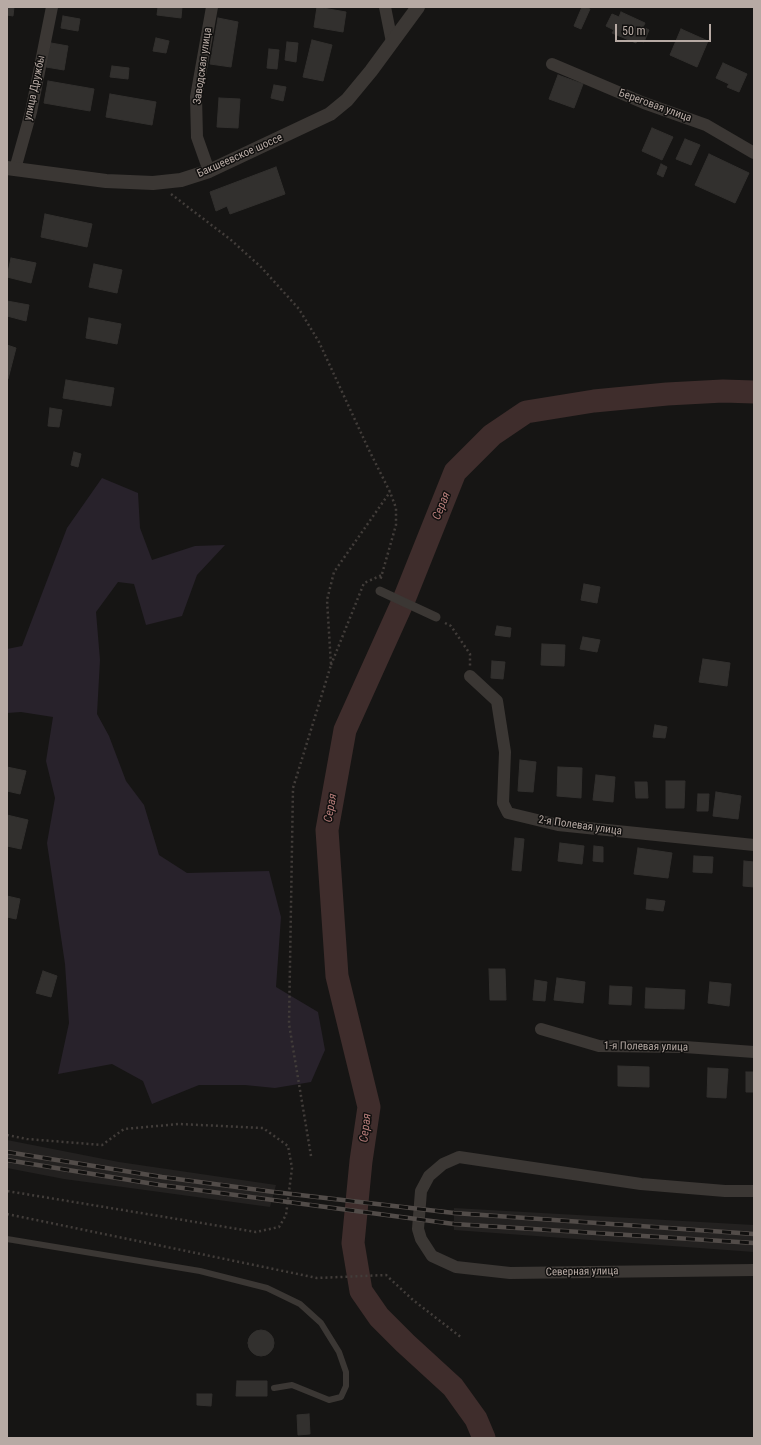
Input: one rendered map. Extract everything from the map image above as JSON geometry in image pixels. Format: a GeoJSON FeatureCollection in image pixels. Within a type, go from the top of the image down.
{"type":"FeatureCollection","features":[{"type":"Feature","properties":{"kind":"street","name":"улица Дружбы"},"geometry":{"type":"LineString","coordinates":[[11,168],[31,112],[52,7]]}},
{"type":"Feature","properties":{"kind":"street","name":"Заводская улица"},"geometry":{"type":"LineString","coordinates":[[209,171],[197,137],[196,97],[212,7]]}},
{"type":"Feature","properties":{"kind":"street"},"geometry":{"type":"LineString","coordinates":[[385,7],[392,42]]}},
{"type":"Feature","properties":{"kind":"street","name":"Бакшеевское шоссе"},"geometry":{"type":"LineString","coordinates":[[11,168],[106,181],[152,184],[181,180],[209,171],[330,114],[347,100],[418,7]]}},
{"type":"Feature","properties":{"kind":"street","name":"Береговая улица"},"geometry":{"type":"LineString","coordinates":[[552,64],[644,104],[706,125],[754,153]]}},
{"type":"Feature","properties":{"kind":"street"},"geometry":{"type":"LineString","coordinates":[[380,591],[436,617]]}},
{"type":"Feature","properties":{"kind":"street","name":"2-я Полевая улица"},"geometry":{"type":"LineString","coordinates":[[470,676],[497,701],[505,752],[502,803],[508,813],[558,825],[754,846]]}},
{"type":"Feature","properties":{"kind":"street","name":"1-я Полевая улица"},"geometry":{"type":"LineString","coordinates":[[541,1029],[599,1046],[685,1047],[754,1052]]}},
{"type":"Feature","properties":{"kind":"street","name":"Северная улица"},"geometry":{"type":"LineString","coordinates":[[754,1190],[725,1191],[641,1184],[459,1157],[443,1164],[429,1176],[421,1191],[418,1229],[421,1239],[432,1256],[456,1267],[510,1273],[754,1270]]}},
{"type":"Feature","properties":{"kind":"lane"},"geometry":{"type":"LineString","coordinates":[[7,1239],[200,1272],[266,1288],[300,1304],[321,1322],[340,1352],[346,1372],[346,1386],[341,1397],[329,1400],[292,1385],[274,1388]]}},
{"type":"Feature","properties":{"kind":"path"},"geometry":{"type":"LineString","coordinates":[[152,184],[169,193],[194,210],[261,267],[299,309],[319,342],[390,492],[396,508],[396,525],[378,590],[380,591]]}},
{"type":"Feature","properties":{"kind":"path"},"geometry":{"type":"LineString","coordinates":[[331,665],[327,600],[334,572],[390,492]]}},
{"type":"Feature","properties":{"kind":"path"},"geometry":{"type":"LineString","coordinates":[[311,1156],[289,1024],[293,788],[331,665],[364,583],[382,575]]}},
{"type":"Feature","properties":{"kind":"path"},"geometry":{"type":"LineString","coordinates":[[436,617],[451,626],[470,654],[470,676]]}},
{"type":"Feature","properties":{"kind":"path"},"geometry":{"type":"LineString","coordinates":[[7,1136],[102,1145],[124,1129],[179,1124],[263,1128],[288,1146],[292,1168],[286,1215],[280,1227],[256,1232],[7,1191]]}},
{"type":"Feature","properties":{"kind":"path"},"geometry":{"type":"LineString","coordinates":[[7,1214],[317,1278],[386,1275],[413,1300],[462,1338]]}},
{"type":"Feature","properties":{"kind":"shaded area"},"geometry":{"type":"Polygon","coordinates":[[[102,478],[138,493],[140,528],[152,560],[195,546],[225,545],[197,575],[182,616],[146,625],[134,584],[118,582],[96,612],[100,660],[97,714],[109,736],[126,781],[144,805],[159,855],[187,873],[269,871],[281,917],[276,987],[318,1012],[325,1050],[311,1082],[275,1088],[245,1085],[199,1085],[152,1104],[143,1081],[112,1064],[58,1074],[69,1023],[65,964],[47,843],[55,798],[46,761],[53,717],[21,712],[7,713],[7,649],[22,646],[67,528],[102,478]]]}},
{"type":"Feature","properties":{"kind":"shaded area"},"geometry":{"type":"Polygon","coordinates":[[[7,1140],[119,1162],[276,1185],[270,1207],[64,1179],[7,1168],[7,1140]]]}},
{"type":"Feature","properties":{"kind":"shaded area"},"geometry":{"type":"Polygon","coordinates":[[[454,1208],[754,1225],[754,1252],[454,1230],[454,1208]]]}},
{"type":"Feature","properties":{"kind":"building"},"geometry":{"type":"Polygon","coordinates":[[[7,7],[14,7],[13,16],[7,15],[7,7]]]}},
{"type":"Feature","properties":{"kind":"building"},"geometry":{"type":"Polygon","coordinates":[[[158,7],[182,7],[181,18],[157,15],[158,7]]]}},
{"type":"Feature","properties":{"kind":"building"},"geometry":{"type":"Polygon","coordinates":[[[317,7],[346,12],[343,32],[314,27],[317,7]]]}},
{"type":"Feature","properties":{"kind":"building"},"geometry":{"type":"Polygon","coordinates":[[[582,7],[590,9],[581,29],[574,26],[582,7]]]}},
{"type":"Feature","properties":{"kind":"building"},"geometry":{"type":"Polygon","coordinates":[[[621,12],[645,23],[643,27],[649,30],[644,42],[637,40],[636,43],[612,33],[614,30],[606,26],[612,14],[619,17],[621,12]]]}},
{"type":"Feature","properties":{"kind":"building"},"geometry":{"type":"Polygon","coordinates":[[[63,16],[80,19],[78,31],[61,28],[63,16]]]}},
{"type":"Feature","properties":{"kind":"building"},"geometry":{"type":"Polygon","coordinates":[[[218,18],[238,22],[231,67],[210,64],[218,18]]]}},
{"type":"Feature","properties":{"kind":"building"},"geometry":{"type":"Polygon","coordinates":[[[681,29],[708,41],[697,67],[670,55],[681,29]]]}},
{"type":"Feature","properties":{"kind":"building"},"geometry":{"type":"Polygon","coordinates":[[[156,38],[169,41],[166,53],[153,51],[156,38]]]}},
{"type":"Feature","properties":{"kind":"building"},"geometry":{"type":"Polygon","coordinates":[[[312,40],[332,45],[323,81],[303,77],[312,40]]]}},
{"type":"Feature","properties":{"kind":"building"},"geometry":{"type":"Polygon","coordinates":[[[287,42],[298,43],[296,62],[285,60],[287,42]]]}},
{"type":"Feature","properties":{"kind":"building"},"geometry":{"type":"Polygon","coordinates":[[[51,43],[68,46],[64,70],[46,67],[51,43]]]}},
{"type":"Feature","properties":{"kind":"building"},"geometry":{"type":"Polygon","coordinates":[[[269,49],[279,50],[277,69],[267,68],[269,49]]]}},
{"type":"Feature","properties":{"kind":"building"},"geometry":{"type":"Polygon","coordinates":[[[723,63],[747,74],[739,92],[727,87],[729,84],[716,78],[723,63]]]}},
{"type":"Feature","properties":{"kind":"building"},"geometry":{"type":"Polygon","coordinates":[[[112,66],[129,68],[128,79],[110,77],[112,66]]]}},
{"type":"Feature","properties":{"kind":"building"},"geometry":{"type":"Polygon","coordinates":[[[558,75],[583,84],[574,108],[549,99],[558,75]]]}},
{"type":"Feature","properties":{"kind":"building"},"geometry":{"type":"Polygon","coordinates":[[[48,81],[94,89],[90,111],[44,103],[48,81]]]}},
{"type":"Feature","properties":{"kind":"building"},"geometry":{"type":"Polygon","coordinates":[[[274,85],[286,87],[283,101],[271,98],[274,85]]]}},
{"type":"Feature","properties":{"kind":"building"},"geometry":{"type":"Polygon","coordinates":[[[110,94],[156,102],[152,125],[106,117],[110,94]]]}},
{"type":"Feature","properties":{"kind":"building"},"geometry":{"type":"Polygon","coordinates":[[[219,98],[240,99],[238,128],[217,127],[219,98]]]}},
{"type":"Feature","properties":{"kind":"building"},"geometry":{"type":"Polygon","coordinates":[[[652,128],[673,137],[662,160],[642,151],[652,128]]]}},
{"type":"Feature","properties":{"kind":"building"},"geometry":{"type":"Polygon","coordinates":[[[685,139],[700,145],[691,165],[676,159],[685,139]]]}},
{"type":"Feature","properties":{"kind":"building"},"geometry":{"type":"Polygon","coordinates":[[[709,154],[749,173],[735,203],[695,185],[709,154]]]}},
{"type":"Feature","properties":{"kind":"building"},"geometry":{"type":"Polygon","coordinates":[[[661,164],[667,167],[663,177],[657,174],[661,164]]]}},
{"type":"Feature","properties":{"kind":"building"},"geometry":{"type":"Polygon","coordinates":[[[276,167],[285,194],[230,214],[227,206],[216,211],[210,192],[276,167]]]}},
{"type":"Feature","properties":{"kind":"building"},"geometry":{"type":"Polygon","coordinates":[[[45,214],[92,224],[87,247],[41,237],[45,214]]]}},
{"type":"Feature","properties":{"kind":"building"},"geometry":{"type":"Polygon","coordinates":[[[11,258],[36,263],[31,283],[7,277],[11,258]]]}},
{"type":"Feature","properties":{"kind":"building"},"geometry":{"type":"Polygon","coordinates":[[[94,264],[122,270],[117,293],[89,287],[94,264]]]}},
{"type":"Feature","properties":{"kind":"building"},"geometry":{"type":"Polygon","coordinates":[[[7,301],[29,305],[26,321],[7,316],[7,301]]]}},
{"type":"Feature","properties":{"kind":"building"},"geometry":{"type":"Polygon","coordinates":[[[89,318],[121,324],[117,344],[86,338],[89,318]]]}},
{"type":"Feature","properties":{"kind":"building"},"geometry":{"type":"Polygon","coordinates":[[[7,345],[16,348],[8,379],[7,379],[7,345]]]}},
{"type":"Feature","properties":{"kind":"building"},"geometry":{"type":"Polygon","coordinates":[[[66,380],[114,388],[111,406],[63,398],[66,380]]]}},
{"type":"Feature","properties":{"kind":"building"},"geometry":{"type":"Polygon","coordinates":[[[50,408],[62,410],[59,427],[48,426],[50,408]]]}},
{"type":"Feature","properties":{"kind":"building"},"geometry":{"type":"Polygon","coordinates":[[[74,452],[81,454],[78,467],[71,465],[74,452]]]}},
{"type":"Feature","properties":{"kind":"building"},"geometry":{"type":"Polygon","coordinates":[[[584,584],[600,587],[597,603],[581,600],[584,584]]]}},
{"type":"Feature","properties":{"kind":"building"},"geometry":{"type":"Polygon","coordinates":[[[497,626],[511,628],[510,637],[495,635],[497,626]]]}},
{"type":"Feature","properties":{"kind":"building"},"geometry":{"type":"Polygon","coordinates":[[[583,637],[600,640],[597,652],[580,649],[583,637]]]}},
{"type":"Feature","properties":{"kind":"building"},"geometry":{"type":"Polygon","coordinates":[[[542,644],[565,645],[564,666],[541,665],[542,644]]]}},
{"type":"Feature","properties":{"kind":"building"},"geometry":{"type":"Polygon","coordinates":[[[703,659],[730,663],[727,686],[699,682],[703,659]]]}},
{"type":"Feature","properties":{"kind":"building"},"geometry":{"type":"Polygon","coordinates":[[[492,661],[505,662],[503,679],[491,678],[492,661]]]}},
{"type":"Feature","properties":{"kind":"building"},"geometry":{"type":"Polygon","coordinates":[[[655,725],[667,727],[665,738],[653,737],[655,725]]]}},
{"type":"Feature","properties":{"kind":"building"},"geometry":{"type":"Polygon","coordinates":[[[520,760],[536,762],[533,792],[518,791],[520,760]]]}},
{"type":"Feature","properties":{"kind":"building"},"geometry":{"type":"Polygon","coordinates":[[[7,767],[26,771],[20,794],[7,791],[7,767]]]}},
{"type":"Feature","properties":{"kind":"building"},"geometry":{"type":"Polygon","coordinates":[[[558,767],[582,768],[581,798],[557,796],[558,767]]]}},
{"type":"Feature","properties":{"kind":"building"},"geometry":{"type":"Polygon","coordinates":[[[596,775],[615,777],[613,802],[593,800],[596,775]]]}},
{"type":"Feature","properties":{"kind":"building"},"geometry":{"type":"Polygon","coordinates":[[[666,781],[685,781],[684,808],[666,808],[666,781]]]}},
{"type":"Feature","properties":{"kind":"building"},"geometry":{"type":"Polygon","coordinates":[[[635,782],[647,782],[648,798],[636,798],[635,782]]]}},
{"type":"Feature","properties":{"kind":"building"},"geometry":{"type":"Polygon","coordinates":[[[716,792],[741,796],[738,819],[713,816],[716,792]]]}},
{"type":"Feature","properties":{"kind":"building"},"geometry":{"type":"Polygon","coordinates":[[[698,794],[709,794],[708,811],[697,811],[698,794]]]}},
{"type":"Feature","properties":{"kind":"building"},"geometry":{"type":"Polygon","coordinates":[[[7,815],[28,820],[21,849],[7,846],[7,815]]]}},
{"type":"Feature","properties":{"kind":"building"},"geometry":{"type":"Polygon","coordinates":[[[515,838],[524,839],[521,871],[512,870],[515,838]]]}},
{"type":"Feature","properties":{"kind":"building"},"geometry":{"type":"Polygon","coordinates":[[[560,843],[584,846],[582,864],[558,861],[560,843]]]}},
{"type":"Feature","properties":{"kind":"building"},"geometry":{"type":"Polygon","coordinates":[[[594,846],[603,847],[603,862],[593,861],[594,846]]]}},
{"type":"Feature","properties":{"kind":"building"},"geometry":{"type":"Polygon","coordinates":[[[638,848],[672,853],[668,878],[634,874],[638,848]]]}},
{"type":"Feature","properties":{"kind":"building"},"geometry":{"type":"Polygon","coordinates":[[[694,856],[713,857],[712,873],[693,872],[694,856]]]}},
{"type":"Feature","properties":{"kind":"building"},"geometry":{"type":"Polygon","coordinates":[[[744,861],[754,862],[754,887],[743,886],[744,861]]]}},
{"type":"Feature","properties":{"kind":"building"},"geometry":{"type":"Polygon","coordinates":[[[7,896],[20,899],[16,919],[7,917],[7,896]]]}},
{"type":"Feature","properties":{"kind":"building"},"geometry":{"type":"Polygon","coordinates":[[[647,899],[665,901],[663,911],[646,909],[647,899]]]}},
{"type":"Feature","properties":{"kind":"building"},"geometry":{"type":"Polygon","coordinates":[[[489,969],[505,969],[506,1000],[490,1000],[489,969]]]}},
{"type":"Feature","properties":{"kind":"building"},"geometry":{"type":"Polygon","coordinates":[[[43,971],[57,976],[51,997],[36,993],[43,971]]]}},
{"type":"Feature","properties":{"kind":"building"},"geometry":{"type":"Polygon","coordinates":[[[557,978],[585,982],[583,1003],[554,1000],[557,978]]]}},
{"type":"Feature","properties":{"kind":"building"},"geometry":{"type":"Polygon","coordinates":[[[535,980],[547,982],[545,1001],[533,1000],[535,980]]]}},
{"type":"Feature","properties":{"kind":"building"},"geometry":{"type":"Polygon","coordinates":[[[710,982],[731,984],[729,1006],[708,1003],[710,982]]]}},
{"type":"Feature","properties":{"kind":"building"},"geometry":{"type":"Polygon","coordinates":[[[610,986],[632,987],[631,1005],[609,1004],[610,986]]]}},
{"type":"Feature","properties":{"kind":"building"},"geometry":{"type":"Polygon","coordinates":[[[646,988],[685,990],[684,1009],[645,1008],[646,988]]]}},
{"type":"Feature","properties":{"kind":"building"},"geometry":{"type":"Polygon","coordinates":[[[618,1066],[649,1067],[649,1087],[618,1086],[618,1066]]]}},
{"type":"Feature","properties":{"kind":"building"},"geometry":{"type":"Polygon","coordinates":[[[708,1068],[728,1069],[726,1098],[707,1097],[708,1068]]]}},
{"type":"Feature","properties":{"kind":"building"},"geometry":{"type":"Polygon","coordinates":[[[746,1072],[754,1072],[754,1092],[746,1092],[746,1072]]]}},
{"type":"Feature","properties":{"kind":"building"},"geometry":{"type":"Polygon","coordinates":[[[261,1330],[270,1334],[274,1343],[270,1352],[261,1356],[252,1352],[248,1343],[252,1334],[261,1330]]]}},
{"type":"Feature","properties":{"kind":"building"},"geometry":{"type":"Polygon","coordinates":[[[237,1381],[267,1381],[267,1396],[236,1396],[237,1381]]]}},
{"type":"Feature","properties":{"kind":"building"},"geometry":{"type":"Polygon","coordinates":[[[197,1394],[212,1394],[211,1406],[197,1405],[197,1394]]]}},
{"type":"Feature","properties":{"kind":"building"},"geometry":{"type":"Polygon","coordinates":[[[309,1414],[310,1434],[298,1435],[297,1415],[309,1414]]]}},
{"type":"Feature","properties":{"kind":"waterway","name":"Серая"},"geometry":{"type":"LineString","coordinates":[[484,1438],[476,1419],[453,1387],[379,1317],[361,1291],[353,1243],[361,1161],[369,1107],[337,976],[327,830],[345,730],[405,597],[455,472],[492,435],[526,412],[594,401],[667,394],[723,391],[754,392]]}},
{"type":"Feature","properties":{"kind":"railway"},"geometry":{"type":"LineString","coordinates":[[7,1152],[162,1177],[454,1213],[754,1234]]}},
{"type":"Feature","properties":{"kind":"railway"},"geometry":{"type":"LineString","coordinates":[[7,1160],[160,1185],[454,1224],[754,1243]]}}]}
